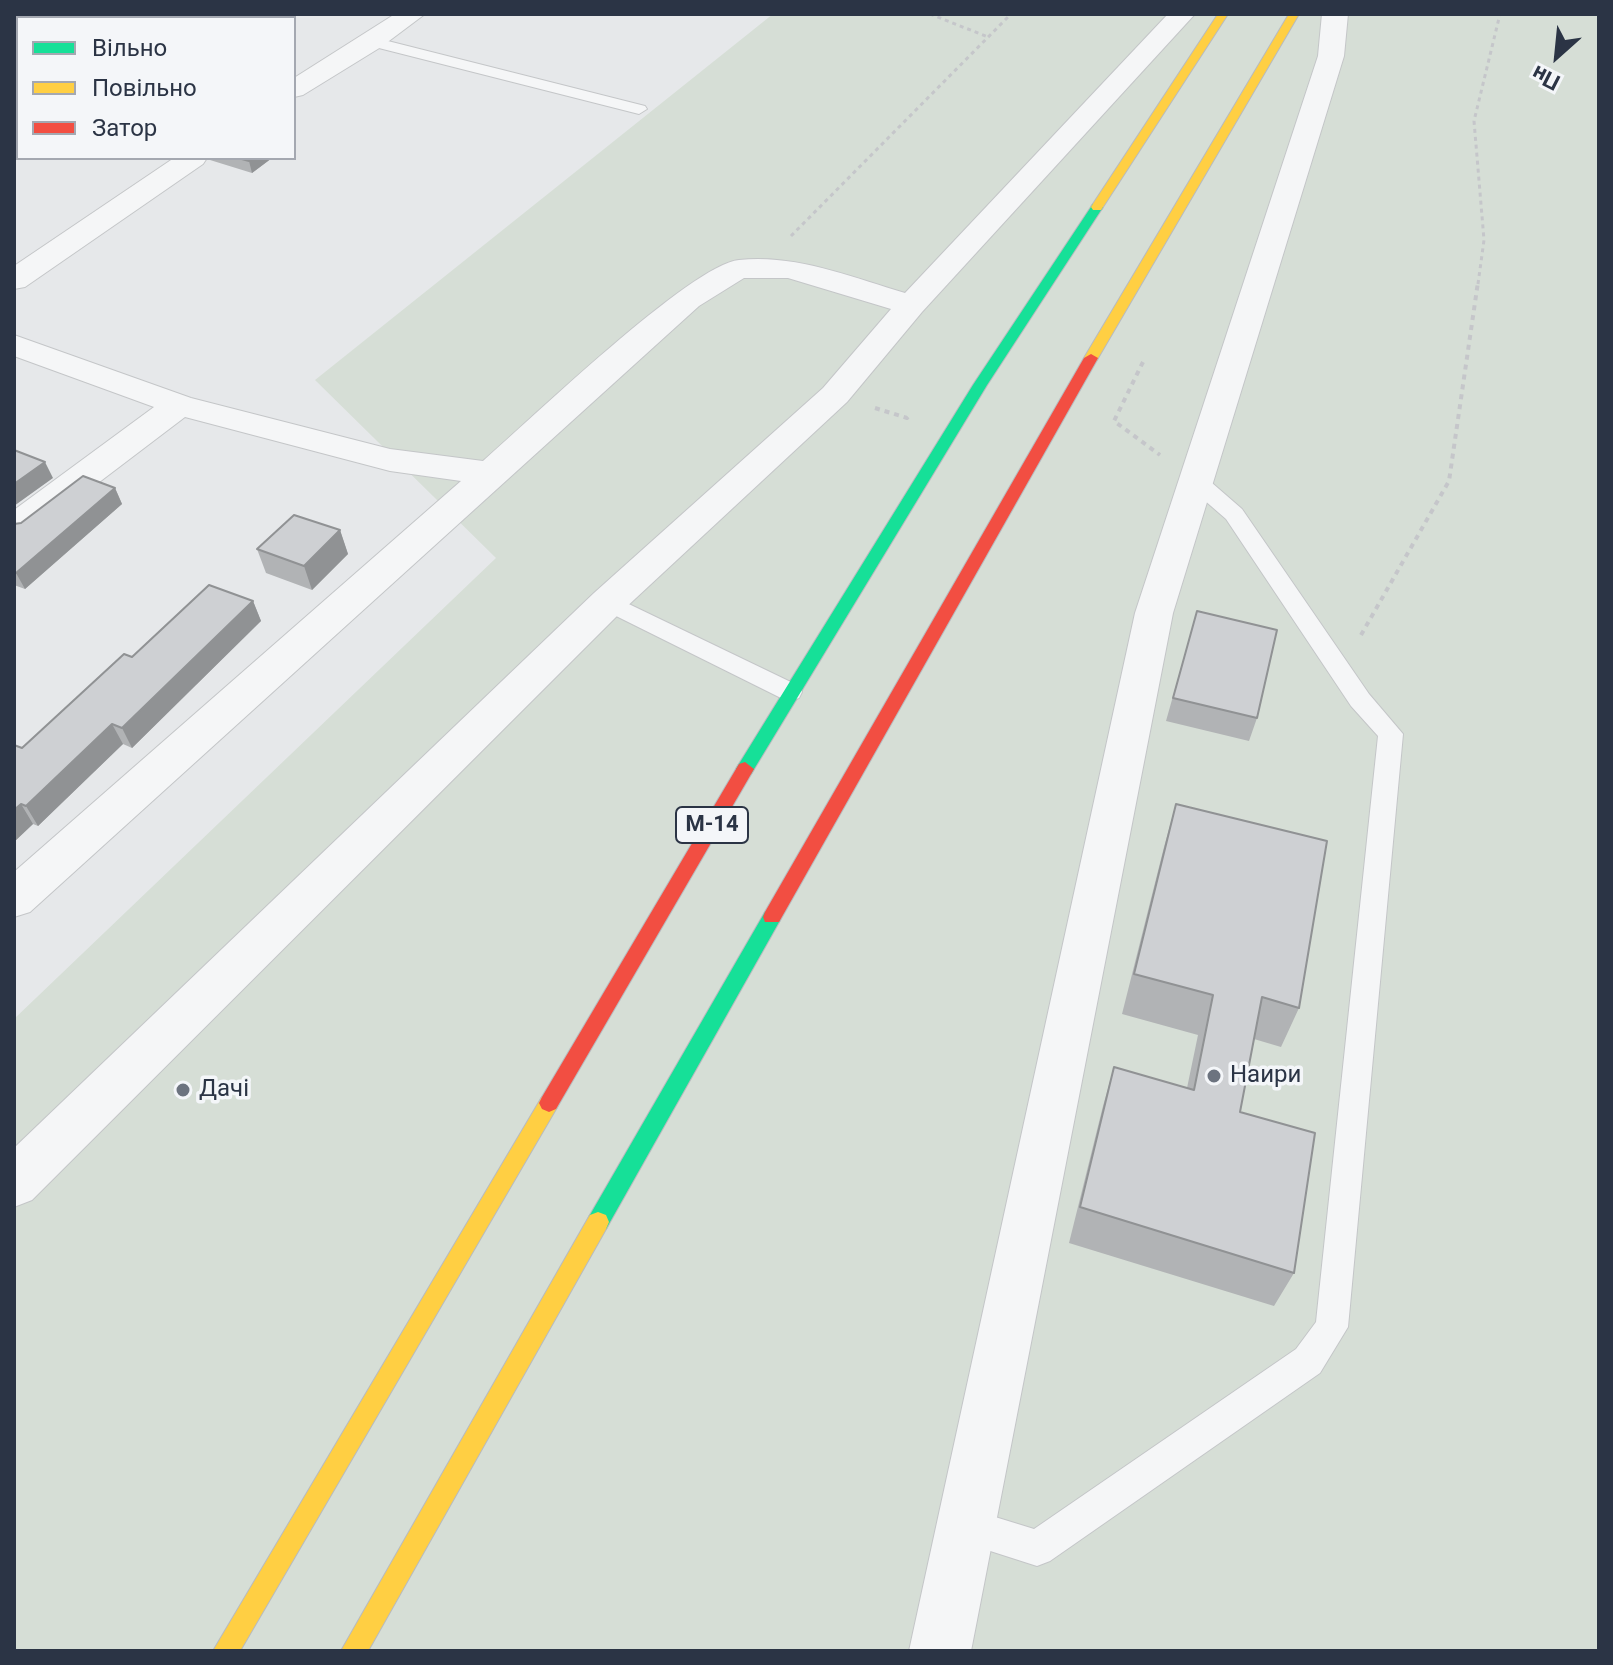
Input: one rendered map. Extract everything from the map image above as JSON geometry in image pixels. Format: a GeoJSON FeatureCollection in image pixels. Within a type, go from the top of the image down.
{"type":"FeatureCollection","features":[{"type":"Feature","properties":{"kind":"highway","name":"М-14"},"geometry":{"type":"LineString","coordinates":[[226,1651],[790,692],[980,385],[1223,14]]}},
{"type":"Feature","properties":{"kind":"highway"},"geometry":{"type":"LineString","coordinates":[[354,1651],[1062,407],[1294,14]]}},
{"type":"Feature","properties":{"kind":"street"},"geometry":{"type":"LineString","coordinates":[[297,84],[372,42],[412,14]]}},
{"type":"Feature","properties":{"kind":"street"},"geometry":{"type":"LineString","coordinates":[[14,1183],[608,602],[835,395],[911,305],[1182,14]]}},
{"type":"Feature","properties":{"kind":"street"},"geometry":{"type":"LineString","coordinates":[[940,1651],[1154,613],[1331,56],[1335,14]]}},
{"type":"Feature","properties":{"kind":"street"},"geometry":{"type":"LineString","coordinates":[[14,280],[190,160]]}},
{"type":"Feature","properties":{"kind":"street"},"geometry":{"type":"LineString","coordinates":[[14,899],[688,299],[738,269],[790,269],[911,305]]}},
{"type":"Feature","properties":{"kind":"street"},"geometry":{"type":"LineString","coordinates":[[14,345],[179,405],[390,460],[493,474]]}},
{"type":"Feature","properties":{"kind":"street"},"geometry":{"type":"LineString","coordinates":[[14,528],[179,405]]}},
{"type":"Feature","properties":{"kind":"lane"},"geometry":{"type":"LineString","coordinates":[[372,42],[639,109]]}},
{"type":"Feature","properties":{"kind":"lane"},"geometry":{"type":"LineString","coordinates":[[966,1526],[1037,1548],[1308,1361],[1332,1327],[1391,734],[1360,700],[1234,514],[1196,481]]}},
{"type":"Feature","properties":{"kind":"lane"},"geometry":{"type":"LineString","coordinates":[[608,602],[790,692]]}},
{"type":"Feature","properties":{"kind":"path"},"geometry":{"type":"LineString","coordinates":[[930,14],[988,37]]}},
{"type":"Feature","properties":{"kind":"path"},"geometry":{"type":"LineString","coordinates":[[790,269],[792,232],[1011,14]]}},
{"type":"Feature","properties":{"kind":"path"},"geometry":{"type":"LineString","coordinates":[[1340,671],[1449,481],[1484,240],[1474,121],[1500,14]]}},
{"type":"Feature","properties":{"kind":"path"},"geometry":{"type":"LineString","coordinates":[[1143,362],[1114,421],[1196,481]]}},
{"type":"Feature","properties":{"kind":"path"},"geometry":{"type":"LineString","coordinates":[[835,395],[907,418],[917,407]]}},
{"type":"Feature","properties":{"kind":"shaded area"},"geometry":{"type":"Polygon","coordinates":[[[773,14],[1599,14],[1599,1651],[14,1651],[14,1019],[496,558],[315,380],[773,14]]]}},
{"type":"Feature","properties":{"kind":"building"},"geometry":{"type":"Polygon","coordinates":[[[14,450],[45,462],[14,484],[14,450]]]}},
{"type":"Feature","properties":{"kind":"building"},"geometry":{"type":"Polygon","coordinates":[[[83,476],[115,488],[14,572],[14,524],[21,523],[83,476]]]}},
{"type":"Feature","properties":{"kind":"building"},"geometry":{"type":"Polygon","coordinates":[[[294,515],[340,530],[304,566],[257,549],[294,515]]]}},
{"type":"Feature","properties":{"kind":"building"},"geometry":{"type":"Polygon","coordinates":[[[209,585],[253,601],[122,728],[112,724],[26,806],[21,804],[14,810],[14,745],[22,748],[124,654],[132,657],[209,585]]]}},
{"type":"Feature","properties":{"kind":"building"},"geometry":{"type":"Polygon","coordinates":[[[1197,611],[1277,630],[1257,718],[1173,698],[1197,611]]]}},
{"type":"Feature","properties":{"kind":"building","name":"Наири"},"geometry":{"type":"Polygon","coordinates":[[[1176,804],[1327,841],[1299,1008],[1262,997],[1240,1112],[1315,1133],[1294,1273],[1080,1207],[1114,1067],[1194,1090],[1213,995],[1134,974],[1176,804]]]}},
{"type":"Feature","properties":{"kind":"traffic: fast"},"geometry":{"type":"LineString","coordinates":[[745,769],[980,385],[1097,207]]}},
{"type":"Feature","properties":{"kind":"traffic: fast"},"geometry":{"type":"LineString","coordinates":[[598,1222],[772,917]]}},
{"type":"Feature","properties":{"kind":"traffic: slow"},"geometry":{"type":"LineString","coordinates":[[1097,207],[1223,14]]}},
{"type":"Feature","properties":{"kind":"traffic: slow"},"geometry":{"type":"LineString","coordinates":[[1091,358],[1294,14]]}},
{"type":"Feature","properties":{"kind":"traffic: slow"},"geometry":{"type":"LineString","coordinates":[[226,1651],[549,1103]]}},
{"type":"Feature","properties":{"kind":"traffic: slow"},"geometry":{"type":"LineString","coordinates":[[354,1651],[598,1222]]}},
{"type":"Feature","properties":{"kind":"traffic: jam"},"geometry":{"type":"LineString","coordinates":[[772,917],[1091,358]]}},
{"type":"Feature","properties":{"kind":"traffic: jam"},"geometry":{"type":"LineString","coordinates":[[549,1103],[745,769]]}},
{"type":"Feature","properties":{"kind":"place","name":"Наири"},"geometry":{"type":"Point","coordinates":[1214,1076]}},
{"type":"Feature","properties":{"kind":"place","name":"Дачі"},"geometry":{"type":"Point","coordinates":[183,1090]}}]}
